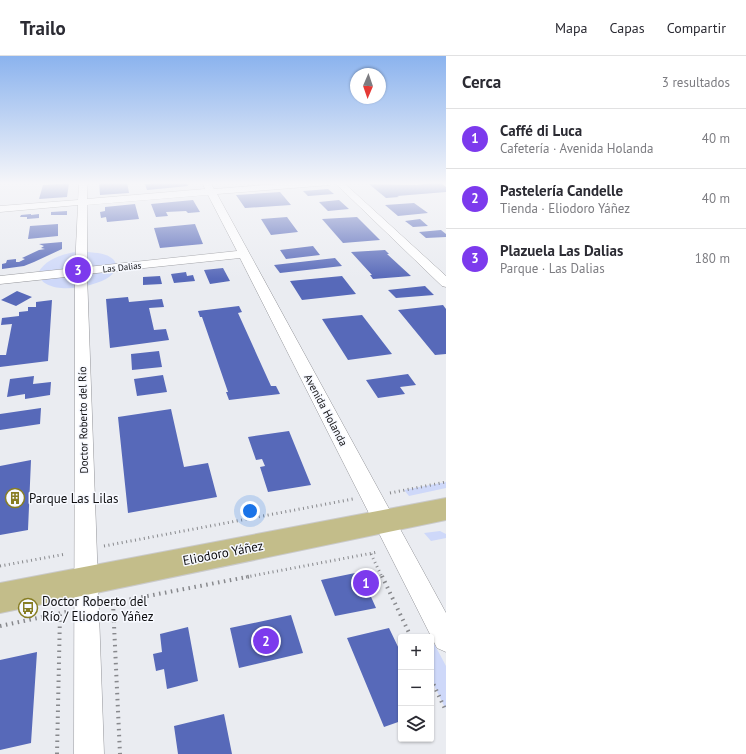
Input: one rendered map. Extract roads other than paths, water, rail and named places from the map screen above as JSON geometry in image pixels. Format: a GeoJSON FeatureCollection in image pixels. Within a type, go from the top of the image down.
{"type":"FeatureCollection","features":[{"type":"Feature","properties":{"kind":"main road","name":"Eliodoro Yáñez"},"geometry":{"type":"LineString","coordinates":[[0,598],[446,509]]}},
{"type":"Feature","properties":{"kind":"street","name":"Doctor Roberto del Río"},"geometry":{"type":"LineString","coordinates":[[82,215],[81,272],[85,581],[89,754]]}},
{"type":"Feature","properties":{"kind":"street","name":"Avenida Holanda"},"geometry":{"type":"LineString","coordinates":[[223,215],[446,639]]}},
{"type":"Feature","properties":{"kind":"street"},"geometry":{"type":"LineString","coordinates":[[372,215],[446,284]]}},
{"type":"Feature","properties":{"kind":"street","name":"Las Dalias"},"geometry":{"type":"LineString","coordinates":[[0,280],[244,254]]}},
{"type":"Feature","properties":{"kind":"place","name":"Plazuela Las Dalias"},"geometry":{"type":"Point","coordinates":[78,270]}},
{"type":"Feature","properties":{"kind":"place","name":"Parque Las Lilas"},"geometry":{"type":"Point","coordinates":[15,498]}},
{"type":"Feature","properties":{"kind":"place","name":"Caffé di Luca"},"geometry":{"type":"Point","coordinates":[366,583]}},
{"type":"Feature","properties":{"kind":"place","name":"Doctor Roberto del Río / Eliodoro Yáñez"},"geometry":{"type":"Point","coordinates":[28,608]}},
{"type":"Feature","properties":{"kind":"place","name":"Pastelería Candelle"},"geometry":{"type":"Point","coordinates":[266,641]}}]}
